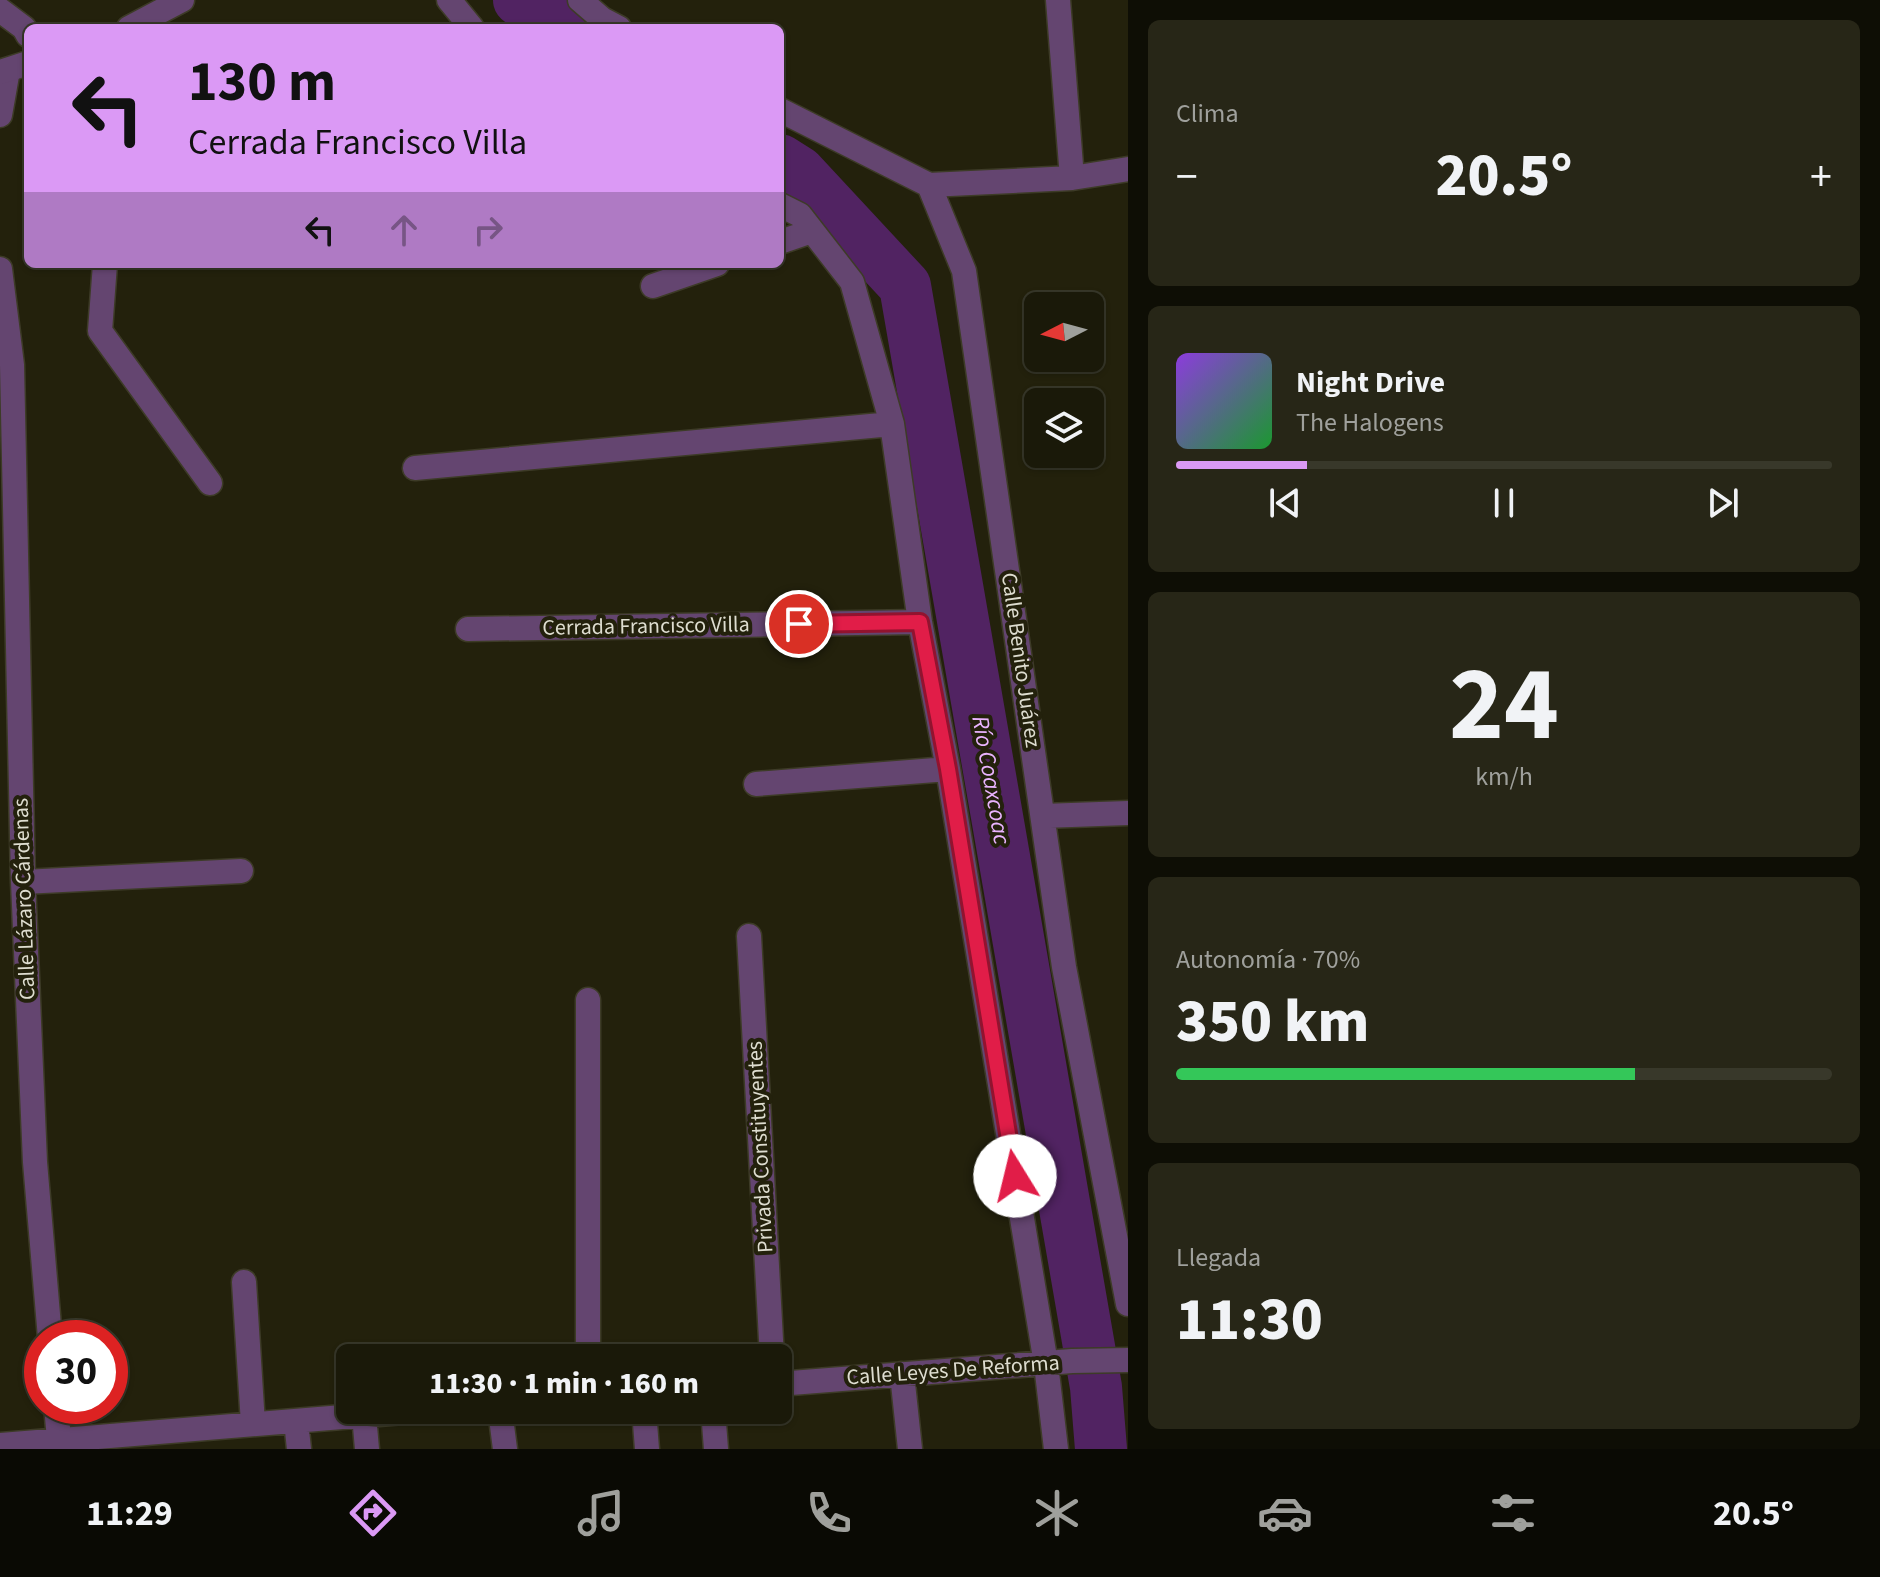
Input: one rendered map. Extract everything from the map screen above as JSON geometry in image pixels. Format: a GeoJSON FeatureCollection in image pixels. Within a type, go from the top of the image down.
{"type":"FeatureCollection","features":[{"type":"Feature","properties":{"kind":"street"},"geometry":{"type":"LineString","coordinates":[[137,24],[182,0]]}},
{"type":"Feature","properties":{"kind":"street"},"geometry":{"type":"LineString","coordinates":[[449,0],[469,24]]}},
{"type":"Feature","properties":{"kind":"street"},"geometry":{"type":"LineString","coordinates":[[580,0],[611,24]]}},
{"type":"Feature","properties":{"kind":"street"},"geometry":{"type":"LineString","coordinates":[[1058,0],[1072,178]]}},
{"type":"Feature","properties":{"kind":"street"},"geometry":{"type":"LineString","coordinates":[[2,6],[24,28]]}},
{"type":"Feature","properties":{"kind":"street"},"geometry":{"type":"LineString","coordinates":[[0,115],[12,68]]}},
{"type":"Feature","properties":{"kind":"street"},"geometry":{"type":"LineString","coordinates":[[784,112],[929,185],[1072,178],[1128,169]]}},
{"type":"Feature","properties":{"kind":"street","name":"Calle Benito Juárez"},"geometry":{"type":"LineString","coordinates":[[929,185],[964,271],[1064,967],[1128,1304]]}},
{"type":"Feature","properties":{"kind":"street"},"geometry":{"type":"LineString","coordinates":[[784,207],[800,215],[852,282],[892,424],[920,622],[948,769],[1046,1364],[1056,1449]]}},
{"type":"Feature","properties":{"kind":"street"},"geometry":{"type":"LineString","coordinates":[[784,241],[812,231]]}},
{"type":"Feature","properties":{"kind":"street"},"geometry":{"type":"LineString","coordinates":[[105,268],[100,331],[210,483]]}},
{"type":"Feature","properties":{"kind":"street"},"geometry":{"type":"LineString","coordinates":[[653,286],[705,268]]}},
{"type":"Feature","properties":{"kind":"street","name":"Calle Lázaro Cárdenas"},"geometry":{"type":"LineString","coordinates":[[0,269],[12,365],[8,576],[35,1162],[48,1320]]}},
{"type":"Feature","properties":{"kind":"street"},"geometry":{"type":"LineString","coordinates":[[415,468],[892,424]]}},
{"type":"Feature","properties":{"kind":"street","name":"Cerrada Francisco Villa"},"geometry":{"type":"LineString","coordinates":[[468,629],[920,622]]}},
{"type":"Feature","properties":{"kind":"street"},"geometry":{"type":"LineString","coordinates":[[756,784],[948,769]]}},
{"type":"Feature","properties":{"kind":"street"},"geometry":{"type":"LineString","coordinates":[[1043,816],[1128,813]]}},
{"type":"Feature","properties":{"kind":"street"},"geometry":{"type":"LineString","coordinates":[[23,882],[241,871]]}},
{"type":"Feature","properties":{"kind":"street","name":"Privada Constituyentes"},"geometry":{"type":"LineString","coordinates":[[749,936],[771,1344]]}},
{"type":"Feature","properties":{"kind":"street"},"geometry":{"type":"LineString","coordinates":[[588,1000],[588,1344]]}},
{"type":"Feature","properties":{"kind":"street"},"geometry":{"type":"LineString","coordinates":[[244,1282],[253,1424]]}},
{"type":"Feature","properties":{"kind":"street","name":"Calle Leyes De Reforma"},"geometry":{"type":"LineString","coordinates":[[792,1383],[1072,1361],[1119,1361]]}},
{"type":"Feature","properties":{"kind":"street"},"geometry":{"type":"LineString","coordinates":[[902,1374],[910,1449]]}},
{"type":"Feature","properties":{"kind":"street"},"geometry":{"type":"LineString","coordinates":[[0,1445],[336,1417]]}},
{"type":"Feature","properties":{"kind":"street"},"geometry":{"type":"LineString","coordinates":[[296,1421],[299,1449]]}},
{"type":"Feature","properties":{"kind":"street"},"geometry":{"type":"LineString","coordinates":[[58,1424],[59,1439]]}},
{"type":"Feature","properties":{"kind":"street"},"geometry":{"type":"LineString","coordinates":[[365,1424],[367,1449]]}},
{"type":"Feature","properties":{"kind":"street"},"geometry":{"type":"LineString","coordinates":[[502,1424],[505,1449]]}},
{"type":"Feature","properties":{"kind":"street"},"geometry":{"type":"LineString","coordinates":[[645,1424],[647,1449]]}},
{"type":"Feature","properties":{"kind":"street"},"geometry":{"type":"LineString","coordinates":[[714,1424],[716,1449]]}},
{"type":"Feature","properties":{"kind":"waterway","name":"Río Coaxcoac"},"geometry":{"type":"LineString","coordinates":[[519,0],[558,24]]}},
{"type":"Feature","properties":{"kind":"waterway","name":"Río Coaxcoac"},"geometry":{"type":"LineString","coordinates":[[784,163],[799,172],[905,286],[1096,1387],[1101,1449]]}},
{"type":"Feature","properties":{"kind":"route"},"geometry":{"type":"LineString","coordinates":[[799,624],[920,622],[948,769],[1015,1176]]}}]}
